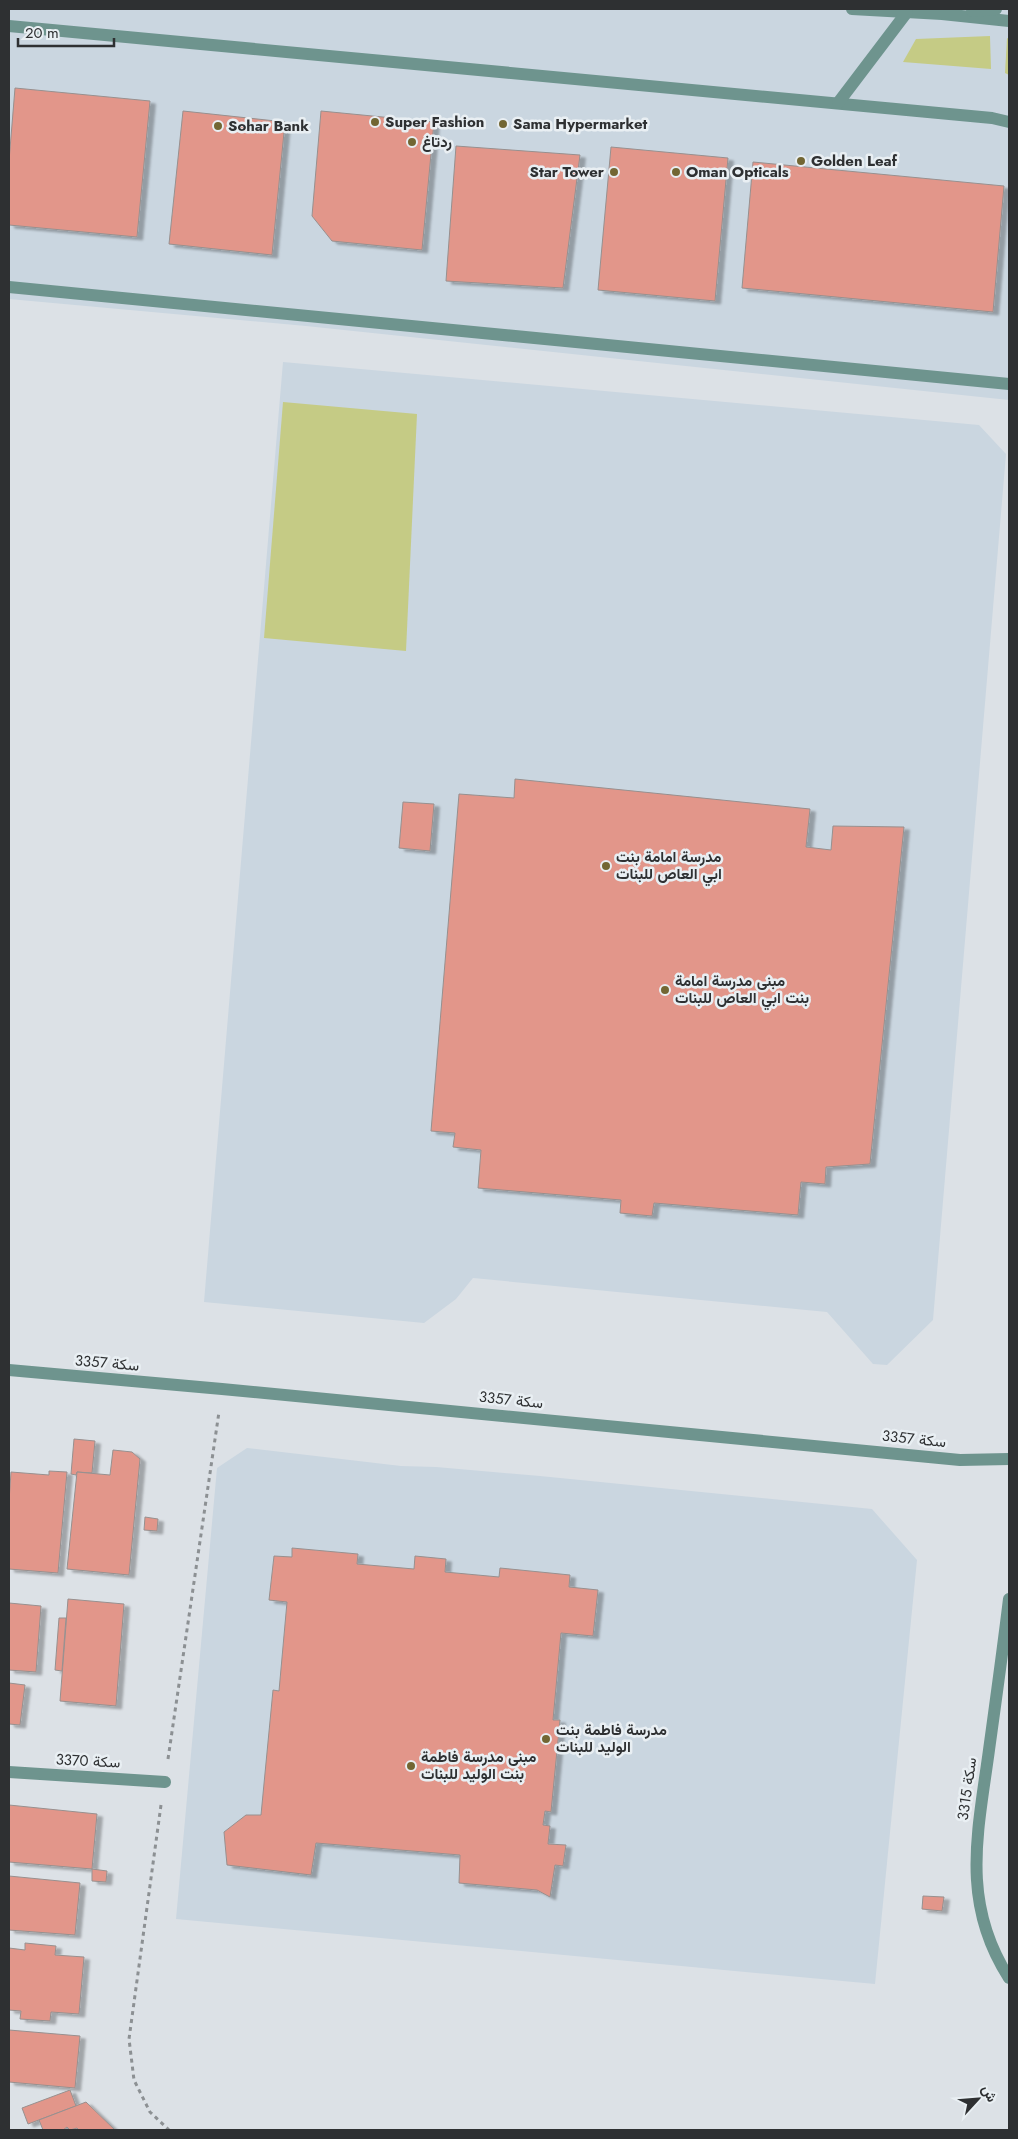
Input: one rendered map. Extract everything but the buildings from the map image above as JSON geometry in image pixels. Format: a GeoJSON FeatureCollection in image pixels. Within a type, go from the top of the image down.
{"type":"FeatureCollection","features":[{"type":"Feature","properties":{"kind":"street"},"geometry":{"type":"LineString","coordinates":[[852,9],[942,14],[1009,21]]}},
{"type":"Feature","properties":{"kind":"street"},"geometry":{"type":"LineString","coordinates":[[942,14],[996,9]]}},
{"type":"Feature","properties":{"kind":"street"},"geometry":{"type":"LineString","coordinates":[[838,103],[906,12]]}},
{"type":"Feature","properties":{"kind":"street"},"geometry":{"type":"LineString","coordinates":[[9,26],[838,103],[992,118],[1009,122]]}},
{"type":"Feature","properties":{"kind":"street"},"geometry":{"type":"LineString","coordinates":[[9,287],[1009,384]]}},
{"type":"Feature","properties":{"kind":"street","name":"سكة 3357"},"geometry":{"type":"LineString","coordinates":[[9,1370],[950,1459],[1009,1459]]}},
{"type":"Feature","properties":{"kind":"street","name":"سكة 3315"},"geometry":{"type":"LineString","coordinates":[[1009,1599],[977,1833],[976,1870],[976,1888],[985,1927],[996,1958],[1009,1978]]}},
{"type":"Feature","properties":{"kind":"street","name":"سكة 3370"},"geometry":{"type":"LineString","coordinates":[[9,1772],[164,1782]]}},
{"type":"Feature","properties":{"kind":"shaded area"},"geometry":{"type":"Polygon","coordinates":[[[9,9],[1009,9],[1009,400],[306,326],[9,299],[9,9]]]}},
{"type":"Feature","properties":{"kind":"shaded area","name":"مدرسة امامة بنت ابي العاص للبنات"},"geometry":{"type":"Polygon","coordinates":[[[283,362],[979,425],[1006,454],[933,1320],[887,1365],[873,1364],[827,1312],[473,1278],[456,1299],[424,1323],[204,1302],[283,362]]]}},
{"type":"Feature","properties":{"kind":"shaded area","name":"مدرسة فاطمة بنت الوليد للبنات"},"geometry":{"type":"Polygon","coordinates":[[[247,1448],[401,1466],[436,1467],[540,1476],[872,1509],[917,1560],[875,1984],[176,1919],[217,1468],[247,1448]]]}},
{"type":"Feature","properties":{"kind":"green space"},"geometry":{"type":"Polygon","coordinates":[[[990,36],[991,69],[903,62],[916,39],[990,36]]]}},
{"type":"Feature","properties":{"kind":"green space"},"geometry":{"type":"Polygon","coordinates":[[[1007,38],[1009,39],[1009,75],[1005,73],[1007,38]]]}},
{"type":"Feature","properties":{"kind":"green space"},"geometry":{"type":"Polygon","coordinates":[[[283,402],[417,414],[406,651],[264,638],[283,402]]]}},
{"type":"Feature","properties":{"kind":"place","name":"Super Fashion"},"geometry":{"type":"Point","coordinates":[375,122]}},
{"type":"Feature","properties":{"kind":"place","name":"Sama Hypermarket"},"geometry":{"type":"Point","coordinates":[503,124]}},
{"type":"Feature","properties":{"kind":"place","name":"Sohar Bank"},"geometry":{"type":"Point","coordinates":[218,126]}},
{"type":"Feature","properties":{"kind":"place","name":"ردتاغ"},"geometry":{"type":"Point","coordinates":[412,142]}},
{"type":"Feature","properties":{"kind":"place","name":"Golden Leaf"},"geometry":{"type":"Point","coordinates":[801,161]}},
{"type":"Feature","properties":{"kind":"place","name":"Star Tower"},"geometry":{"type":"Point","coordinates":[614,172]}},
{"type":"Feature","properties":{"kind":"place","name":"Oman Opticals"},"geometry":{"type":"Point","coordinates":[676,172]}},
{"type":"Feature","properties":{"kind":"place","name":"مدرسة امامة بنت ابي العاص للبنات"},"geometry":{"type":"Point","coordinates":[606,866]}},
{"type":"Feature","properties":{"kind":"place","name":"مبنى مدرسة امامة بنت ابي العاص للبنات"},"geometry":{"type":"Point","coordinates":[665,990]}},
{"type":"Feature","properties":{"kind":"place","name":"مدرسة فاطمة بنت الوليد للبنات"},"geometry":{"type":"Point","coordinates":[546,1739]}},
{"type":"Feature","properties":{"kind":"place","name":"مبنى مدرسة فاطمة بنت الوليد للبنات"},"geometry":{"type":"Point","coordinates":[411,1766]}}]}
